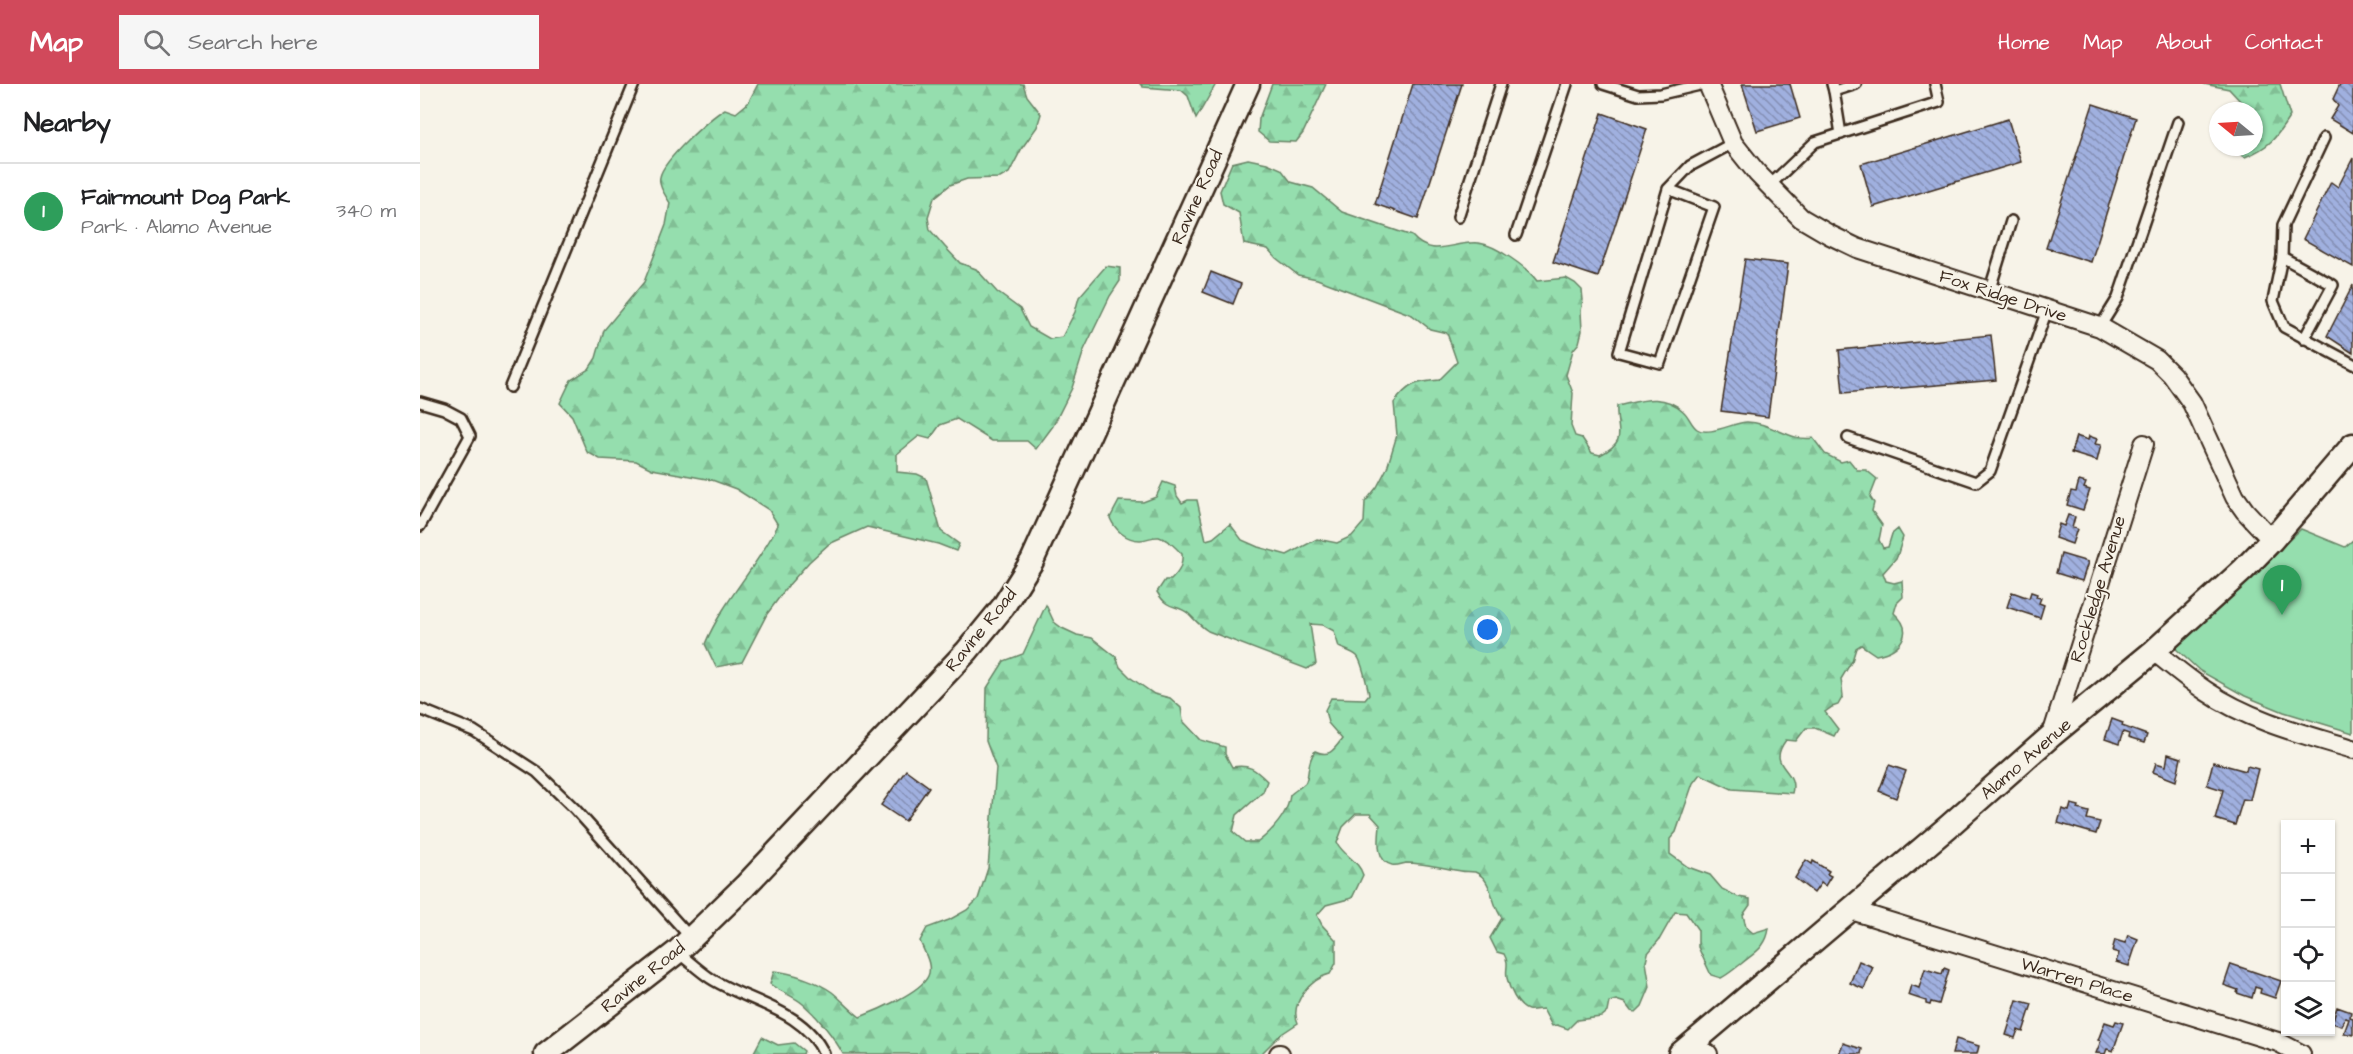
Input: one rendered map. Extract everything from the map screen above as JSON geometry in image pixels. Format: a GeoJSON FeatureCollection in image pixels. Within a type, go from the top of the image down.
{"type":"FeatureCollection","features":[{"type":"Feature","properties":{"kind":"street","name":"Ravine Road"},"geometry":{"type":"LineString","coordinates":[[546,1054],[684,945],[745,886],[967,651],[1017,588],[1041,542],[1248,84]]}},
{"type":"Feature","properties":{"kind":"street","name":"Fox Ridge Drive"},"geometry":{"type":"LineString","coordinates":[[1706,84],[1733,142],[1769,186],[1801,218],[1830,235],[1876,254],[2100,327],[2157,360],[2172,375],[2192,403],[2235,497],[2244,511],[2272,540]]}},
{"type":"Feature","properties":{"kind":"street","name":"Rockledge Avenue"},"geometry":{"type":"LineString","coordinates":[[2052,735],[2144,444]]}},
{"type":"Feature","properties":{"kind":"street","name":"Alamo Avenue"},"geometry":{"type":"LineString","coordinates":[[1692,1052],[2052,735],[2154,651],[2243,570],[2353,446]]}},
{"type":"Feature","properties":{"kind":"street"},"geometry":{"type":"LineString","coordinates":[[2154,651],[2206,692],[2235,707],[2278,726],[2353,749]]}},
{"type":"Feature","properties":{"kind":"street","name":"Warren Place"},"geometry":{"type":"LineString","coordinates":[[1851,910],[2278,1042],[2301,1054]]}},
{"type":"Feature","properties":{"kind":"lane"},"geometry":{"type":"LineString","coordinates":[[510,387],[634,84]]}},
{"type":"Feature","properties":{"kind":"lane"},"geometry":{"type":"LineString","coordinates":[[1458,217],[1501,84]]}},
{"type":"Feature","properties":{"kind":"lane"},"geometry":{"type":"LineString","coordinates":[[1516,235],[1567,84]]}},
{"type":"Feature","properties":{"kind":"lane"},"geometry":{"type":"LineString","coordinates":[[1603,84],[1638,95],[1661,94],[1706,84]]}},
{"type":"Feature","properties":{"kind":"lane"},"geometry":{"type":"LineString","coordinates":[[1841,134],[1833,88],[1856,84]]}},
{"type":"Feature","properties":{"kind":"lane"},"geometry":{"type":"LineString","coordinates":[[1769,186],[1815,142],[1939,102],[1935,84]]}},
{"type":"Feature","properties":{"kind":"lane"},"geometry":{"type":"LineString","coordinates":[[2100,327],[2118,298],[2178,122]]}},
{"type":"Feature","properties":{"kind":"lane"},"geometry":{"type":"LineString","coordinates":[[2324,138],[2283,225],[2282,258],[2273,301],[2284,327],[2353,364]]}},
{"type":"Feature","properties":{"kind":"lane"},"geometry":{"type":"LineString","coordinates":[[1668,189],[1714,207],[1660,363],[1619,352],[1668,189],[1690,166],[1733,142]]}},
{"type":"Feature","properties":{"kind":"lane"},"geometry":{"type":"LineString","coordinates":[[1989,292],[2011,221]]}},
{"type":"Feature","properties":{"kind":"lane"},"geometry":{"type":"LineString","coordinates":[[2282,258],[2332,285],[2304,339]]}},
{"type":"Feature","properties":{"kind":"lane"},"geometry":{"type":"LineString","coordinates":[[1848,438],[1976,482],[1990,471],[2047,310]]}},
{"type":"Feature","properties":{"kind":"lane"},"geometry":{"type":"LineString","coordinates":[[420,402],[444,409],[461,418],[470,436],[420,526]]}},
{"type":"Feature","properties":{"kind":"lane"},"geometry":{"type":"LineString","coordinates":[[420,710],[441,716],[474,731],[537,772],[575,809],[711,978],[788,1016],[803,1026],[824,1054]]}},
{"type":"Feature","properties":{"kind":"green space"},"geometry":{"type":"Polygon","coordinates":[[[758,84],[1023,84],[1027,96],[1041,114],[1037,127],[1022,148],[1009,173],[1000,178],[967,179],[950,185],[934,198],[928,217],[930,230],[960,263],[976,269],[997,292],[1020,309],[1029,327],[1050,339],[1062,337],[1075,312],[1079,297],[1106,266],[1120,268],[1120,281],[1110,296],[1084,350],[1072,388],[1053,426],[1036,449],[1027,441],[992,441],[957,419],[940,425],[930,439],[919,436],[897,454],[897,472],[917,474],[926,478],[941,531],[959,544],[956,551],[938,544],[867,527],[829,544],[809,562],[767,614],[742,662],[716,667],[705,644],[721,613],[778,525],[769,510],[736,489],[712,480],[652,469],[636,461],[600,459],[587,452],[572,416],[560,403],[571,380],[589,369],[596,358],[604,330],[644,282],[666,225],[670,203],[660,184],[660,177],[669,160],[718,114],[725,109],[736,113],[748,103],[758,84]]]}},
{"type":"Feature","properties":{"kind":"green space"},"geometry":{"type":"Polygon","coordinates":[[[1140,84],[1216,84],[1196,119],[1188,96],[1181,90],[1143,87],[1140,84]]]}},
{"type":"Feature","properties":{"kind":"green space"},"geometry":{"type":"Polygon","coordinates":[[[1272,84],[1326,84],[1303,133],[1296,142],[1269,141],[1258,132],[1259,119],[1272,84]]]}},
{"type":"Feature","properties":{"kind":"green space"},"geometry":{"type":"Polygon","coordinates":[[[2204,84],[2280,84],[2290,116],[2272,141],[2263,148],[2263,102],[2241,102],[2229,89],[2204,84]]]}},
{"type":"Feature","properties":{"kind":"green space"},"geometry":{"type":"Polygon","coordinates":[[[1248,159],[1281,169],[1291,182],[1313,188],[1342,212],[1412,236],[1428,247],[1479,243],[1510,258],[1526,269],[1537,281],[1566,278],[1575,283],[1582,290],[1583,300],[1582,331],[1579,343],[1573,350],[1566,375],[1573,393],[1571,426],[1575,436],[1582,438],[1592,453],[1600,455],[1609,450],[1618,439],[1617,406],[1643,400],[1659,400],[1675,405],[1685,413],[1697,429],[1702,431],[1747,422],[1756,423],[1788,435],[1813,438],[1825,454],[1841,462],[1849,460],[1857,470],[1866,470],[1877,479],[1870,497],[1874,503],[1872,511],[1882,525],[1879,540],[1883,548],[1888,547],[1892,534],[1898,529],[1903,537],[1897,557],[1883,573],[1886,581],[1894,583],[1902,581],[1903,597],[1897,603],[1894,613],[1904,627],[1902,640],[1892,649],[1876,655],[1861,645],[1856,648],[1852,661],[1841,679],[1843,696],[1838,705],[1825,712],[1838,729],[1834,736],[1815,728],[1806,728],[1796,741],[1786,740],[1779,757],[1791,778],[1792,793],[1732,789],[1700,774],[1693,783],[1676,832],[1670,839],[1670,854],[1688,867],[1710,875],[1722,889],[1738,897],[1750,899],[1750,905],[1743,915],[1746,927],[1753,933],[1769,928],[1768,935],[1759,949],[1721,978],[1711,975],[1698,947],[1698,930],[1686,913],[1675,912],[1659,940],[1648,953],[1646,962],[1650,987],[1642,1006],[1636,1012],[1631,1011],[1625,1003],[1616,1000],[1609,1002],[1607,1012],[1601,1017],[1577,1020],[1568,1029],[1557,1025],[1552,1026],[1543,1009],[1524,1008],[1517,1001],[1510,987],[1504,954],[1497,952],[1490,938],[1502,918],[1498,913],[1489,886],[1481,875],[1475,872],[1420,864],[1387,863],[1380,854],[1380,825],[1370,814],[1356,814],[1343,827],[1337,843],[1363,875],[1352,898],[1326,905],[1317,915],[1322,925],[1336,940],[1336,963],[1330,974],[1323,976],[1303,993],[1297,1008],[1298,1023],[1280,1035],[1261,1054],[843,1054],[809,1009],[770,984],[774,971],[819,984],[832,992],[860,1017],[897,1000],[924,982],[928,976],[929,967],[920,941],[927,928],[967,910],[978,899],[988,868],[996,768],[986,741],[987,688],[1004,661],[1023,654],[1046,605],[1054,622],[1062,628],[1077,635],[1092,638],[1116,657],[1120,667],[1131,678],[1154,694],[1170,698],[1181,708],[1183,721],[1201,740],[1225,747],[1225,754],[1232,767],[1251,768],[1267,781],[1263,792],[1237,815],[1233,832],[1245,842],[1258,842],[1279,821],[1289,802],[1290,795],[1305,783],[1310,760],[1315,751],[1328,753],[1342,739],[1328,723],[1325,710],[1331,698],[1365,699],[1369,694],[1357,656],[1339,647],[1334,631],[1323,625],[1310,624],[1316,664],[1307,669],[1208,631],[1189,614],[1169,605],[1157,592],[1165,580],[1171,580],[1178,571],[1182,562],[1182,554],[1169,542],[1159,537],[1135,540],[1126,536],[1118,530],[1110,518],[1119,501],[1143,502],[1156,497],[1163,482],[1175,486],[1177,496],[1182,503],[1197,500],[1206,540],[1213,538],[1230,524],[1242,540],[1287,555],[1317,539],[1337,543],[1352,536],[1364,522],[1365,502],[1377,487],[1387,468],[1397,435],[1394,403],[1409,387],[1439,380],[1457,362],[1447,333],[1430,329],[1412,315],[1317,279],[1298,275],[1268,249],[1244,244],[1239,213],[1223,204],[1220,191],[1232,163],[1248,159]]]}},
{"type":"Feature","properties":{"kind":"green space"},"geometry":{"type":"Polygon","coordinates":[[[2301,529],[2345,547],[2353,540],[2353,733],[2284,712],[2245,696],[2200,671],[2175,648],[2301,529]]]}},
{"type":"Feature","properties":{"kind":"green space"},"geometry":{"type":"Polygon","coordinates":[[[762,1037],[778,1045],[794,1043],[804,1051],[803,1054],[753,1054],[762,1037]]]}},
{"type":"Feature","properties":{"kind":"building"},"geometry":{"type":"Polygon","coordinates":[[[1413,84],[1462,84],[1418,219],[1375,204],[1413,84]]]}},
{"type":"Feature","properties":{"kind":"building"},"geometry":{"type":"Polygon","coordinates":[[[1742,84],[1790,84],[1800,118],[1757,131],[1742,84]]]}},
{"type":"Feature","properties":{"kind":"building"},"geometry":{"type":"Polygon","coordinates":[[[2340,84],[2353,85],[2353,133],[2330,119],[2338,106],[2333,99],[2340,84]]]}},
{"type":"Feature","properties":{"kind":"building"},"geometry":{"type":"Polygon","coordinates":[[[2093,104],[2136,118],[2091,262],[2046,248],[2093,104]]]}},
{"type":"Feature","properties":{"kind":"building"},"geometry":{"type":"Polygon","coordinates":[[[1602,113],[1647,129],[1598,277],[1553,262],[1602,113]]]}},
{"type":"Feature","properties":{"kind":"building"},"geometry":{"type":"Polygon","coordinates":[[[2008,119],[2021,162],[1873,207],[1861,164],[2008,119]]]}},
{"type":"Feature","properties":{"kind":"building"},"geometry":{"type":"Polygon","coordinates":[[[2353,158],[2353,267],[2303,239],[2331,182],[2338,187],[2353,158]]]}},
{"type":"Feature","properties":{"kind":"building"},"geometry":{"type":"Polygon","coordinates":[[[1745,259],[1788,264],[1768,417],[1721,411],[1745,259]]]}},
{"type":"Feature","properties":{"kind":"building"},"geometry":{"type":"Polygon","coordinates":[[[1211,272],[1241,284],[1233,304],[1203,292],[1211,272]]]}},
{"type":"Feature","properties":{"kind":"building"},"geometry":{"type":"Polygon","coordinates":[[[2353,285],[2353,353],[2327,336],[2353,285]]]}},
{"type":"Feature","properties":{"kind":"building"},"geometry":{"type":"Polygon","coordinates":[[[1991,335],[1996,380],[1843,393],[1839,350],[1991,335]]]}},
{"type":"Feature","properties":{"kind":"building"},"geometry":{"type":"Polygon","coordinates":[[[2076,436],[2088,440],[2089,436],[2097,439],[2095,444],[2101,445],[2097,461],[2071,453],[2076,436]]]}},
{"type":"Feature","properties":{"kind":"building"},"geometry":{"type":"Polygon","coordinates":[[[2079,481],[2086,483],[2084,488],[2090,490],[2083,510],[2067,505],[2071,491],[2076,492],[2079,481]]]}},
{"type":"Feature","properties":{"kind":"building"},"geometry":{"type":"Polygon","coordinates":[[[2068,515],[2075,517],[2072,528],[2077,529],[2072,544],[2055,538],[2059,524],[2064,526],[2068,515]]]}},
{"type":"Feature","properties":{"kind":"building"},"geometry":{"type":"Polygon","coordinates":[[[2061,554],[2088,562],[2082,581],[2056,573],[2061,554]]]}},
{"type":"Feature","properties":{"kind":"building"},"geometry":{"type":"Polygon","coordinates":[[[2012,592],[2029,598],[2031,592],[2037,594],[2036,597],[2041,598],[2039,603],[2044,605],[2040,618],[2007,607],[2012,592]]]}},
{"type":"Feature","properties":{"kind":"building"},"geometry":{"type":"Polygon","coordinates":[[[2112,719],[2123,723],[2122,726],[2147,735],[2144,743],[2128,738],[2129,734],[2123,732],[2119,744],[2105,739],[2112,719]]]}},
{"type":"Feature","properties":{"kind":"building"},"geometry":{"type":"Polygon","coordinates":[[[2168,754],[2181,758],[2176,781],[2153,772],[2156,763],[2166,766],[2168,754]]]}},
{"type":"Feature","properties":{"kind":"building"},"geometry":{"type":"Polygon","coordinates":[[[2213,762],[2246,771],[2247,766],[2258,769],[2250,800],[2243,799],[2235,825],[2215,819],[2223,790],[2207,785],[2213,762]]]}},
{"type":"Feature","properties":{"kind":"building"},"geometry":{"type":"Polygon","coordinates":[[[1889,765],[1906,771],[1896,798],[1879,791],[1889,765]]]}},
{"type":"Feature","properties":{"kind":"building"},"geometry":{"type":"Polygon","coordinates":[[[906,770],[929,787],[905,821],[881,805],[906,770]]]}},
{"type":"Feature","properties":{"kind":"building"},"geometry":{"type":"Polygon","coordinates":[[[2071,804],[2089,812],[2087,819],[2100,822],[2096,834],[2058,823],[2062,809],[2069,811],[2071,804]]]}},
{"type":"Feature","properties":{"kind":"building"},"geometry":{"type":"Polygon","coordinates":[[[1806,860],[1812,864],[1813,861],[1829,871],[1827,874],[1831,876],[1825,886],[1821,883],[1814,893],[1795,878],[1806,860]]]}},
{"type":"Feature","properties":{"kind":"building"},"geometry":{"type":"Polygon","coordinates":[[[2128,935],[2138,939],[2129,966],[2116,962],[2119,953],[2112,951],[2115,940],[2125,943],[2128,935]]]}},
{"type":"Feature","properties":{"kind":"building"},"geometry":{"type":"Polygon","coordinates":[[[1859,961],[1873,967],[1864,989],[1850,983],[1859,961]]]}},
{"type":"Feature","properties":{"kind":"building"},"geometry":{"type":"Polygon","coordinates":[[[2231,964],[2281,981],[2275,998],[2260,993],[2261,989],[2255,987],[2252,998],[2224,985],[2231,964]]]}},
{"type":"Feature","properties":{"kind":"building"},"geometry":{"type":"Polygon","coordinates":[[[1944,968],[1949,970],[1939,1004],[1931,1002],[1930,1005],[1926,1004],[1926,1001],[1908,995],[1911,985],[1919,988],[1925,969],[1942,974],[1944,968]]]}},
{"type":"Feature","properties":{"kind":"building"},"geometry":{"type":"Polygon","coordinates":[[[2017,1000],[2032,1004],[2023,1032],[2018,1030],[2015,1038],[2006,1035],[2017,1000]]]}},
{"type":"Feature","properties":{"kind":"building"},"geometry":{"type":"Polygon","coordinates":[[[2337,1007],[2351,1012],[2353,1035],[2344,1033],[2349,1019],[2345,1018],[2342,1026],[2335,1024],[2337,1007]]]}},
{"type":"Feature","properties":{"kind":"building"},"geometry":{"type":"Polygon","coordinates":[[[2116,1021],[2123,1023],[2113,1051],[2107,1049],[2105,1054],[2096,1053],[2105,1022],[2114,1025],[2116,1021]]]}},
{"type":"Feature","properties":{"kind":"building"},"geometry":{"type":"Polygon","coordinates":[[[1956,1039],[1979,1046],[1977,1054],[1952,1054],[1956,1039]]]}},
{"type":"Feature","properties":{"kind":"building"},"geometry":{"type":"Polygon","coordinates":[[[1843,1043],[1862,1049],[1861,1054],[1839,1054],[1843,1043]]]}},
{"type":"Feature","properties":{"kind":"place","name":"Fairmount Dog Park"},"geometry":{"type":"Point","coordinates":[2282,615]}}]}
